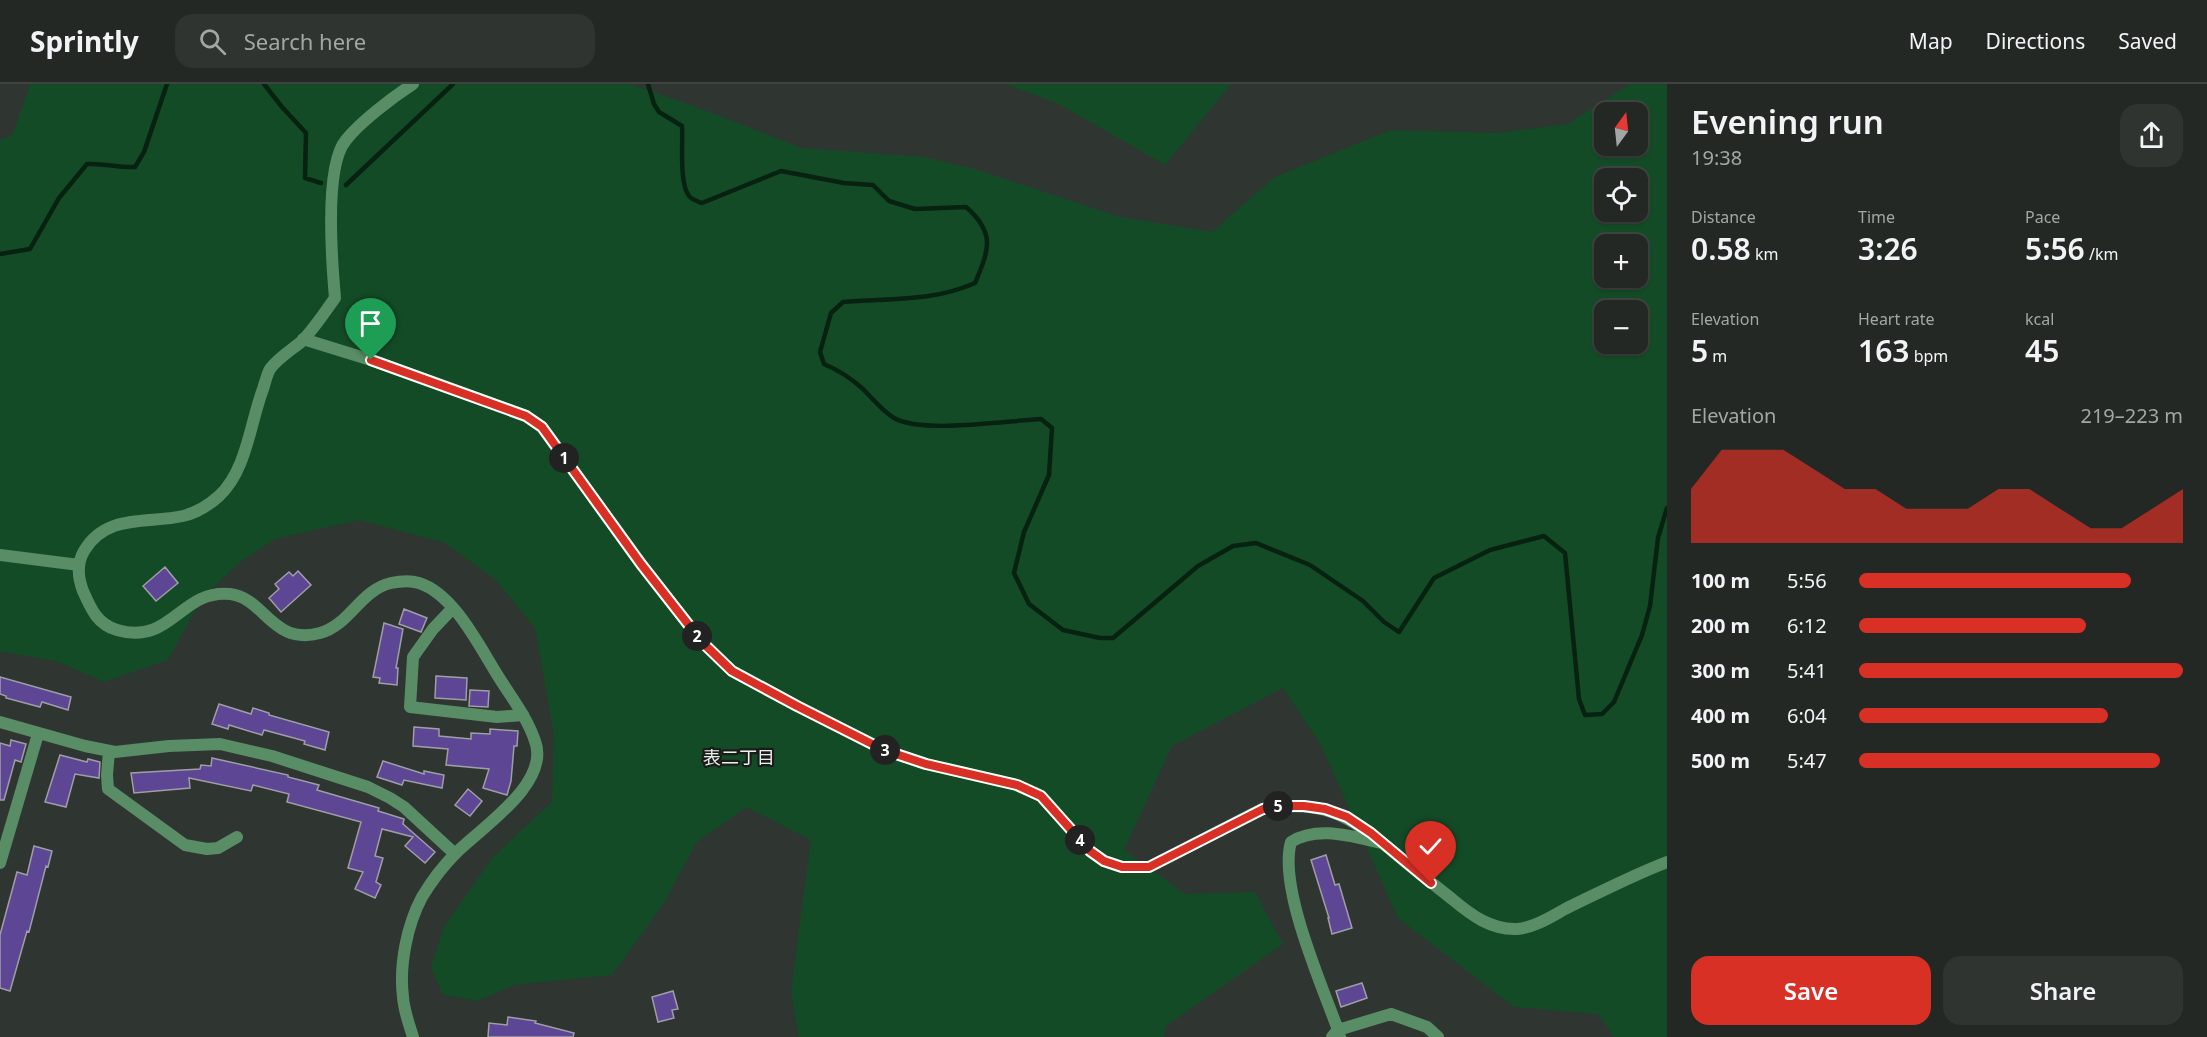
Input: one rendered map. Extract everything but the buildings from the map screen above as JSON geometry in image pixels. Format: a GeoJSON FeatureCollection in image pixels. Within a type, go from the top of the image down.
{"type":"FeatureCollection","features":[{"type":"Feature","properties":{"kind":"street"},"geometry":{"type":"LineString","coordinates":[[413,84],[397,94],[345,141],[338,155],[332,199],[332,259],[335,298],[303,339],[270,369],[255,409],[246,448],[232,480],[220,495],[200,510],[183,516],[111,525],[92,541],[84,551],[79,564],[81,586],[98,619],[106,626],[128,633],[156,631],[199,598],[211,595],[234,595],[243,598],[283,631],[312,635],[332,629],[374,589],[408,581],[430,588],[462,619],[523,715],[537,746],[538,759],[528,784],[491,822],[455,854],[424,892],[406,945],[402,995],[413,1037]]}},
{"type":"Feature","properties":{"kind":"street"},"geometry":{"type":"LineString","coordinates":[[303,339],[382,364],[526,416],[542,427],[647,572],[702,642],[732,671],[884,750],[926,764],[1017,785],[1041,796],[1090,851],[1104,861],[1122,867],[1149,867],[1252,812],[1282,806],[1325,809],[1347,817],[1472,915],[1495,927],[1518,929],[1540,922],[1643,871],[1667,862]]}},
{"type":"Feature","properties":{"kind":"street"},"geometry":{"type":"LineString","coordinates":[[0,555],[79,564]]}},
{"type":"Feature","properties":{"kind":"street"},"geometry":{"type":"LineString","coordinates":[[452,609],[433,629],[413,657],[410,707],[497,717],[523,715]]}},
{"type":"Feature","properties":{"kind":"street"},"geometry":{"type":"LineString","coordinates":[[0,722],[38,734],[109,751],[220,744],[272,756],[368,787],[382,794],[404,807],[455,854]]}},
{"type":"Feature","properties":{"kind":"street"},"geometry":{"type":"LineString","coordinates":[[0,864],[38,734]]}},
{"type":"Feature","properties":{"kind":"street"},"geometry":{"type":"LineString","coordinates":[[109,751],[106,775],[108,789],[185,845],[207,849],[218,848],[237,837]]}},
{"type":"Feature","properties":{"kind":"street"},"geometry":{"type":"LineString","coordinates":[[1383,843],[1341,835],[1316,833],[1302,835],[1291,842],[1288,854],[1293,898],[1337,1035],[1391,1014],[1427,1027],[1438,1037]]}},
{"type":"Feature","properties":{"kind":"green space"},"geometry":{"type":"Polygon","coordinates":[[[30,84],[630,84],[802,148],[925,157],[975,169],[1121,217],[1212,232],[1275,177],[1391,130],[1497,133],[1568,124],[1594,107],[1594,156],[1648,156],[1648,102],[1602,102],[1630,84],[1667,84],[1667,1037],[1614,1037],[1598,1014],[1514,1007],[1398,918],[1321,745],[1283,688],[1172,746],[1124,850],[1185,894],[1255,892],[1283,944],[1166,1026],[1164,1037],[799,1037],[791,991],[811,840],[746,807],[696,843],[664,903],[612,975],[514,985],[477,1001],[442,994],[431,967],[444,927],[492,858],[552,802],[554,734],[535,628],[496,580],[445,543],[360,520],[275,539],[239,563],[201,599],[168,660],[104,682],[59,662],[0,651],[0,140],[13,134],[30,84]]]}},
{"type":"Feature","properties":{"kind":"green space"},"geometry":{"type":"Polygon","coordinates":[[[1005,84],[1231,84],[1165,165],[1059,104],[1005,84]]]}},
{"type":"Feature","properties":{"kind":"waterway"},"geometry":{"type":"LineString","coordinates":[[0,254],[30,249],[59,198],[87,164],[135,167],[144,152],[167,84]]}},
{"type":"Feature","properties":{"kind":"waterway"},"geometry":{"type":"LineString","coordinates":[[264,84],[306,133],[305,178],[321,183]]}},
{"type":"Feature","properties":{"kind":"waterway"},"geometry":{"type":"LineString","coordinates":[[346,185],[453,84]]}},
{"type":"Feature","properties":{"kind":"waterway"},"geometry":{"type":"LineString","coordinates":[[648,84],[659,112],[682,126],[684,182],[689,196],[696,201],[702,203],[781,171],[844,183],[873,185],[889,201],[915,209],[966,207],[976,216],[986,234],[987,242],[984,261],[975,283],[927,296],[843,302],[831,313],[820,352],[824,364],[840,372],[863,389],[889,415],[907,423],[944,426],[1041,419],[1052,428],[1049,475],[1024,532],[1014,573],[1029,604],[1063,630],[1100,638],[1113,638],[1198,566],[1233,546],[1256,543],[1310,565],[1363,601],[1384,622],[1399,632],[1434,578],[1490,550],[1544,536],[1565,553],[1579,699],[1585,715],[1602,714],[1614,702],[1642,635],[1650,606],[1658,538],[1667,508]]}},
{"type":"Feature","properties":{"kind":"district","name":"表二丁目"},"geometry":{"type":"Point","coordinates":[739,758]}},
{"type":"Feature","properties":{"kind":"route"},"geometry":{"type":"LineString","coordinates":[[371,360],[526,416],[542,427],[641,564],[702,642],[732,671],[884,750],[926,764],[1017,785],[1041,796],[1090,851],[1104,861],[1122,867],[1149,867],[1252,812],[1282,806],[1304,806],[1325,809],[1347,817],[1371,833],[1431,883]]}}]}
